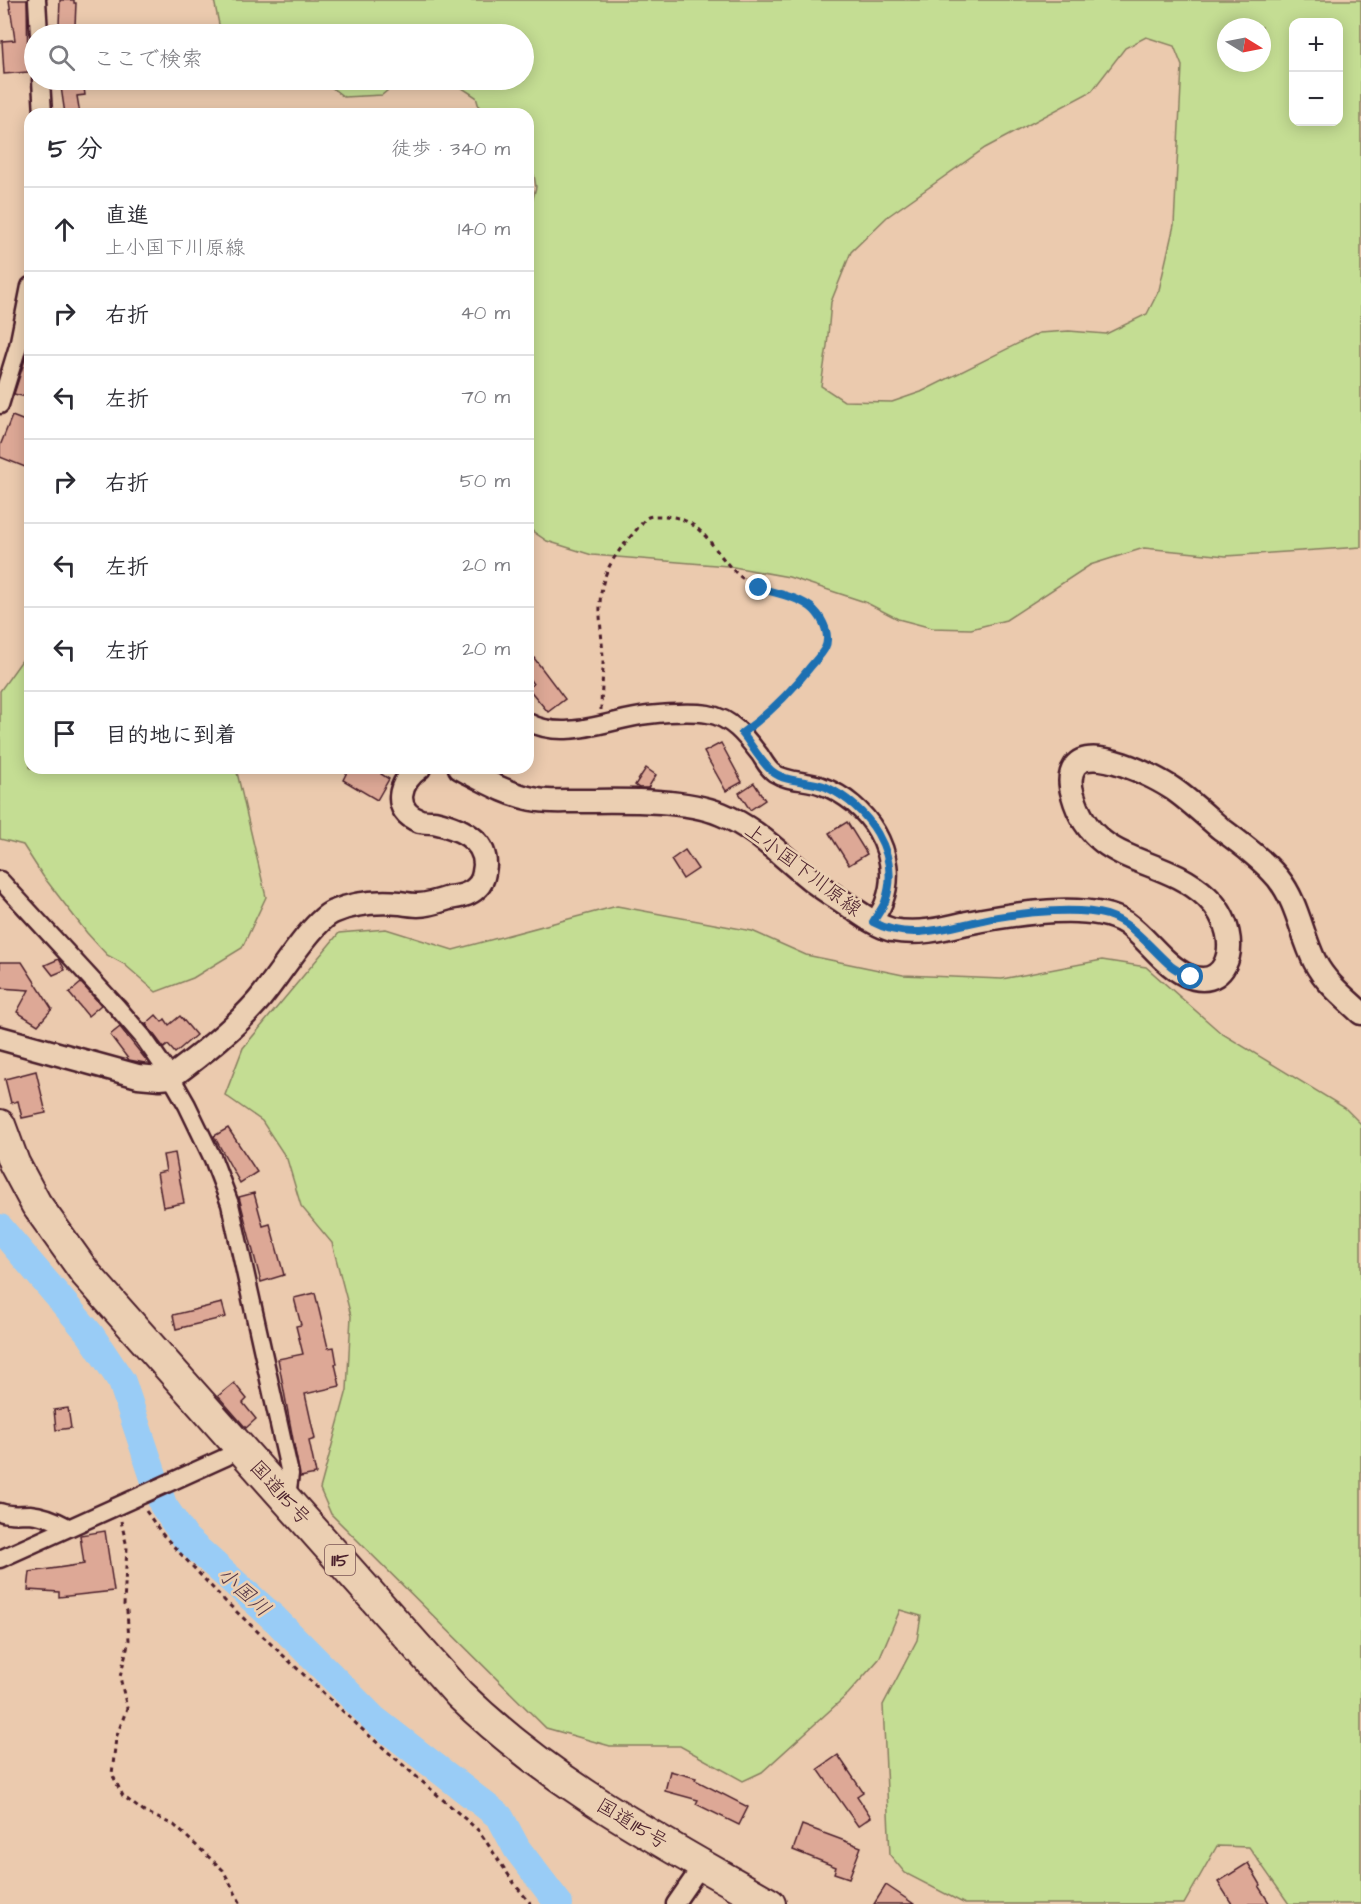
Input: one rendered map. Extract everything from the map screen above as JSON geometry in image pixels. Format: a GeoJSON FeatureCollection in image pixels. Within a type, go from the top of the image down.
{"type":"FeatureCollection","features":[{"type":"Feature","properties":{"kind":"highway","name":"国道115号"},"geometry":{"type":"LineString","coordinates":[[0,1125],[14,1163],[36,1204],[86,1274],[459,1694],[493,1727],[581,1793],[770,1904]]}},
{"type":"Feature","properties":{"kind":"main road","name":"上小国下川原線"},"geometry":{"type":"LineString","coordinates":[[472,774],[510,793],[539,801],[656,803],[717,812],[740,823],[764,839],[816,884],[885,928],[910,934],[999,916],[1068,910],[1106,915],[1125,923],[1174,968],[1191,977],[1205,979],[1214,976],[1224,968],[1230,945],[1227,929],[1215,904],[1195,886],[1152,864],[1116,852],[1094,837],[1077,813],[1070,788],[1072,771],[1081,759],[1093,757],[1128,766],[1171,787],[1253,854],[1277,877],[1292,899],[1315,962],[1329,981],[1361,1013]]}},
{"type":"Feature","properties":{"kind":"main road"},"geometry":{"type":"LineString","coordinates":[[0,1038],[138,1076],[171,1077],[234,1026],[257,1003],[284,970],[309,933],[330,914],[351,905],[379,902],[419,905],[461,896],[475,890],[484,876],[485,859],[478,844],[464,831],[419,820],[408,813],[401,803],[400,791],[412,774]]}},
{"type":"Feature","properties":{"kind":"street"},"geometry":{"type":"LineString","coordinates":[[37,0],[38,24]]}},
{"type":"Feature","properties":{"kind":"street"},"geometry":{"type":"LineString","coordinates":[[42,90],[43,108]]}},
{"type":"Feature","properties":{"kind":"street"},"geometry":{"type":"LineString","coordinates":[[0,405],[7,360],[24,317]]}},
{"type":"Feature","properties":{"kind":"street"},"geometry":{"type":"LineString","coordinates":[[534,724],[547,729],[564,730],[648,715],[710,714],[731,723],[742,733],[771,771],[779,776],[824,786],[848,798],[873,824],[887,857],[889,877],[885,901],[873,922]]}},
{"type":"Feature","properties":{"kind":"street"},"geometry":{"type":"LineString","coordinates":[[0,880],[142,1037],[171,1077],[213,1159],[230,1204],[290,1474],[288,1489],[283,1495]]}},
{"type":"Feature","properties":{"kind":"street"},"geometry":{"type":"LineString","coordinates":[[0,1559],[226,1457],[240,1447]]}},
{"type":"Feature","properties":{"kind":"street"},"geometry":{"type":"LineString","coordinates":[[0,1512],[11,1515],[31,1514],[68,1527]]}},
{"type":"Feature","properties":{"kind":"street"},"geometry":{"type":"LineString","coordinates":[[675,1904],[702,1864]]}},
{"type":"Feature","properties":{"kind":"path"},"geometry":{"type":"LineString","coordinates":[[601,724],[603,661],[599,600],[604,579],[619,549],[645,519],[649,516],[666,516],[683,518],[699,528],[734,572],[747,581],[759,588],[802,602],[813,609],[823,621],[827,632],[826,647],[791,692],[742,733]]}},
{"type":"Feature","properties":{"kind":"path"},"geometry":{"type":"LineString","coordinates":[[138,1497],[163,1535],[225,1602],[365,1732],[479,1831],[531,1904]]}},
{"type":"Feature","properties":{"kind":"path"},"geometry":{"type":"LineString","coordinates":[[116,1506],[128,1547],[124,1605],[128,1618],[129,1640],[120,1677],[127,1708],[116,1738],[112,1774],[123,1796],[144,1812],[174,1825],[223,1870],[241,1904]]}},
{"type":"Feature","properties":{"kind":"green space"},"geometry":{"type":"Polygon","coordinates":[[[214,0],[1361,0],[1361,547],[1226,556],[1144,548],[1090,565],[1006,620],[971,629],[932,628],[898,619],[865,602],[789,577],[728,566],[592,555],[547,541],[534,532],[534,195],[536,187],[534,108],[479,108],[476,97],[465,90],[534,90],[534,24],[219,24],[214,0]],[[1146,37],[1125,48],[1092,91],[985,148],[887,217],[851,252],[831,302],[821,386],[844,401],[892,402],[921,392],[1039,333],[1069,331],[1106,334],[1147,314],[1159,290],[1174,225],[1182,66],[1174,46],[1146,37]]]}},
{"type":"Feature","properties":{"kind":"green space"},"geometry":{"type":"Polygon","coordinates":[[[335,90],[388,90],[382,95],[344,97],[335,90]]]}},
{"type":"Feature","properties":{"kind":"green space"},"geometry":{"type":"Polygon","coordinates":[[[24,657],[24,774],[237,774],[266,897],[242,948],[193,978],[156,992],[124,964],[107,955],[43,876],[23,845],[0,839],[0,691],[24,657]]]}},
{"type":"Feature","properties":{"kind":"green space"},"geometry":{"type":"Polygon","coordinates":[[[617,906],[752,931],[806,955],[903,975],[1002,979],[1102,960],[1146,967],[1221,1033],[1345,1108],[1361,1124],[1361,1904],[1289,1904],[1249,1847],[1217,1846],[1184,1904],[965,1904],[905,1873],[890,1855],[883,1705],[917,1640],[921,1616],[900,1610],[879,1659],[848,1694],[762,1772],[743,1781],[680,1746],[610,1746],[546,1728],[331,1514],[320,1489],[347,1390],[351,1316],[332,1243],[301,1206],[287,1159],[262,1121],[225,1095],[243,1048],[339,933],[386,929],[453,950],[617,906]]]}},
{"type":"Feature","properties":{"kind":"building"},"geometry":{"type":"Polygon","coordinates":[[[9,0],[27,0],[27,24],[24,24],[24,72],[4,74],[2,41],[15,40],[9,0]]]}},
{"type":"Feature","properties":{"kind":"building"},"geometry":{"type":"Polygon","coordinates":[[[60,0],[74,0],[76,3],[75,24],[59,24],[60,0]]]}},
{"type":"Feature","properties":{"kind":"building"},"geometry":{"type":"Polygon","coordinates":[[[61,90],[84,90],[85,95],[77,96],[79,108],[64,108],[61,90]]]}},
{"type":"Feature","properties":{"kind":"building"},"geometry":{"type":"Polygon","coordinates":[[[24,363],[24,396],[14,394],[24,363]]]}},
{"type":"Feature","properties":{"kind":"building"},"geometry":{"type":"Polygon","coordinates":[[[12,416],[24,421],[24,467],[0,457],[0,446],[12,416]]]}},
{"type":"Feature","properties":{"kind":"building"},"geometry":{"type":"Polygon","coordinates":[[[534,658],[565,699],[548,712],[534,695],[534,658]]]}},
{"type":"Feature","properties":{"kind":"building"},"geometry":{"type":"Polygon","coordinates":[[[721,743],[742,782],[726,791],[704,752],[721,743]]]}},
{"type":"Feature","properties":{"kind":"building"},"geometry":{"type":"Polygon","coordinates":[[[646,768],[656,775],[648,788],[639,788],[635,785],[646,768]]]}},
{"type":"Feature","properties":{"kind":"building"},"geometry":{"type":"Polygon","coordinates":[[[346,774],[381,774],[389,779],[377,800],[343,780],[346,774]]]}},
{"type":"Feature","properties":{"kind":"building"},"geometry":{"type":"Polygon","coordinates":[[[754,783],[765,800],[750,810],[739,793],[754,783]]]}},
{"type":"Feature","properties":{"kind":"building"},"geometry":{"type":"Polygon","coordinates":[[[847,822],[867,854],[849,865],[829,833],[847,822]]]}},
{"type":"Feature","properties":{"kind":"building"},"geometry":{"type":"Polygon","coordinates":[[[685,850],[698,869],[683,879],[671,860],[685,850]]]}},
{"type":"Feature","properties":{"kind":"building"},"geometry":{"type":"Polygon","coordinates":[[[59,959],[65,970],[53,975],[45,965],[59,959]]]}},
{"type":"Feature","properties":{"kind":"building"},"geometry":{"type":"Polygon","coordinates":[[[0,962],[22,962],[52,1009],[38,1025],[17,1012],[29,990],[0,988],[0,962]]]}},
{"type":"Feature","properties":{"kind":"building"},"geometry":{"type":"Polygon","coordinates":[[[81,983],[101,1005],[88,1016],[69,993],[81,983]]]}},
{"type":"Feature","properties":{"kind":"building"},"geometry":{"type":"Polygon","coordinates":[[[156,1015],[162,1022],[165,1019],[169,1025],[180,1016],[196,1035],[175,1053],[168,1045],[164,1048],[146,1024],[156,1015]]]}},
{"type":"Feature","properties":{"kind":"building"},"geometry":{"type":"Polygon","coordinates":[[[120,1027],[147,1061],[145,1063],[129,1060],[110,1035],[120,1027]]]}},
{"type":"Feature","properties":{"kind":"building"},"geometry":{"type":"Polygon","coordinates":[[[36,1071],[46,1113],[22,1118],[18,1101],[11,1103],[5,1079],[36,1071]]]}},
{"type":"Feature","properties":{"kind":"building"},"geometry":{"type":"Polygon","coordinates":[[[228,1128],[257,1172],[240,1183],[214,1136],[228,1128]]]}},
{"type":"Feature","properties":{"kind":"building"},"geometry":{"type":"Polygon","coordinates":[[[175,1153],[184,1203],[163,1207],[157,1173],[166,1171],[163,1155],[175,1153]]]}},
{"type":"Feature","properties":{"kind":"building"},"geometry":{"type":"Polygon","coordinates":[[[254,1193],[263,1226],[270,1224],[284,1275],[261,1282],[239,1197],[254,1193]]]}},
{"type":"Feature","properties":{"kind":"building"},"geometry":{"type":"Polygon","coordinates":[[[315,1293],[328,1348],[334,1347],[340,1386],[305,1394],[315,1439],[309,1441],[316,1474],[300,1477],[278,1359],[303,1354],[296,1326],[301,1325],[294,1298],[315,1293]]]}},
{"type":"Feature","properties":{"kind":"building"},"geometry":{"type":"Polygon","coordinates":[[[222,1303],[226,1317],[176,1329],[173,1315],[222,1303]]]}},
{"type":"Feature","properties":{"kind":"building"},"geometry":{"type":"Polygon","coordinates":[[[234,1383],[247,1399],[243,1403],[256,1419],[246,1428],[218,1396],[234,1383]]]}},
{"type":"Feature","properties":{"kind":"building"},"geometry":{"type":"Polygon","coordinates":[[[68,1408],[71,1428],[56,1430],[54,1410],[68,1408]]]}},
{"type":"Feature","properties":{"kind":"building"},"geometry":{"type":"Polygon","coordinates":[[[105,1531],[114,1591],[59,1597],[59,1592],[28,1590],[30,1572],[84,1564],[80,1535],[105,1531]]]}},
{"type":"Feature","properties":{"kind":"building"},"geometry":{"type":"Polygon","coordinates":[[[838,1755],[863,1792],[857,1796],[871,1817],[858,1826],[818,1769],[838,1755]]]}},
{"type":"Feature","properties":{"kind":"building"},"geometry":{"type":"Polygon","coordinates":[[[670,1771],[696,1778],[695,1780],[748,1807],[739,1825],[696,1804],[698,1800],[665,1791],[670,1771]]]}},
{"type":"Feature","properties":{"kind":"building"},"geometry":{"type":"Polygon","coordinates":[[[802,1825],[861,1847],[849,1878],[834,1873],[836,1867],[793,1850],[802,1825]]]}},
{"type":"Feature","properties":{"kind":"building"},"geometry":{"type":"Polygon","coordinates":[[[1248,1863],[1270,1904],[1232,1904],[1218,1882],[1248,1863]]]}},
{"type":"Feature","properties":{"kind":"building"},"geometry":{"type":"Polygon","coordinates":[[[886,1885],[914,1904],[874,1904],[886,1885]]]}},
{"type":"Feature","properties":{"kind":"waterway","name":"小国川"},"geometry":{"type":"LineString","coordinates":[[0,1228],[90,1334],[122,1382],[163,1505],[186,1539],[275,1619],[374,1719],[500,1817],[517,1849],[559,1904]]}},
{"type":"Feature","properties":{"kind":"route"},"geometry":{"type":"LineString","coordinates":[[759,588],[802,602],[813,609],[823,621],[827,632],[826,647],[791,692],[742,733],[771,771],[779,776],[824,786],[848,798],[873,824],[887,857],[889,877],[885,901],[873,922],[885,928],[910,934],[939,930],[999,916],[1068,910],[1106,915],[1125,923],[1174,968],[1191,977]]}}]}
